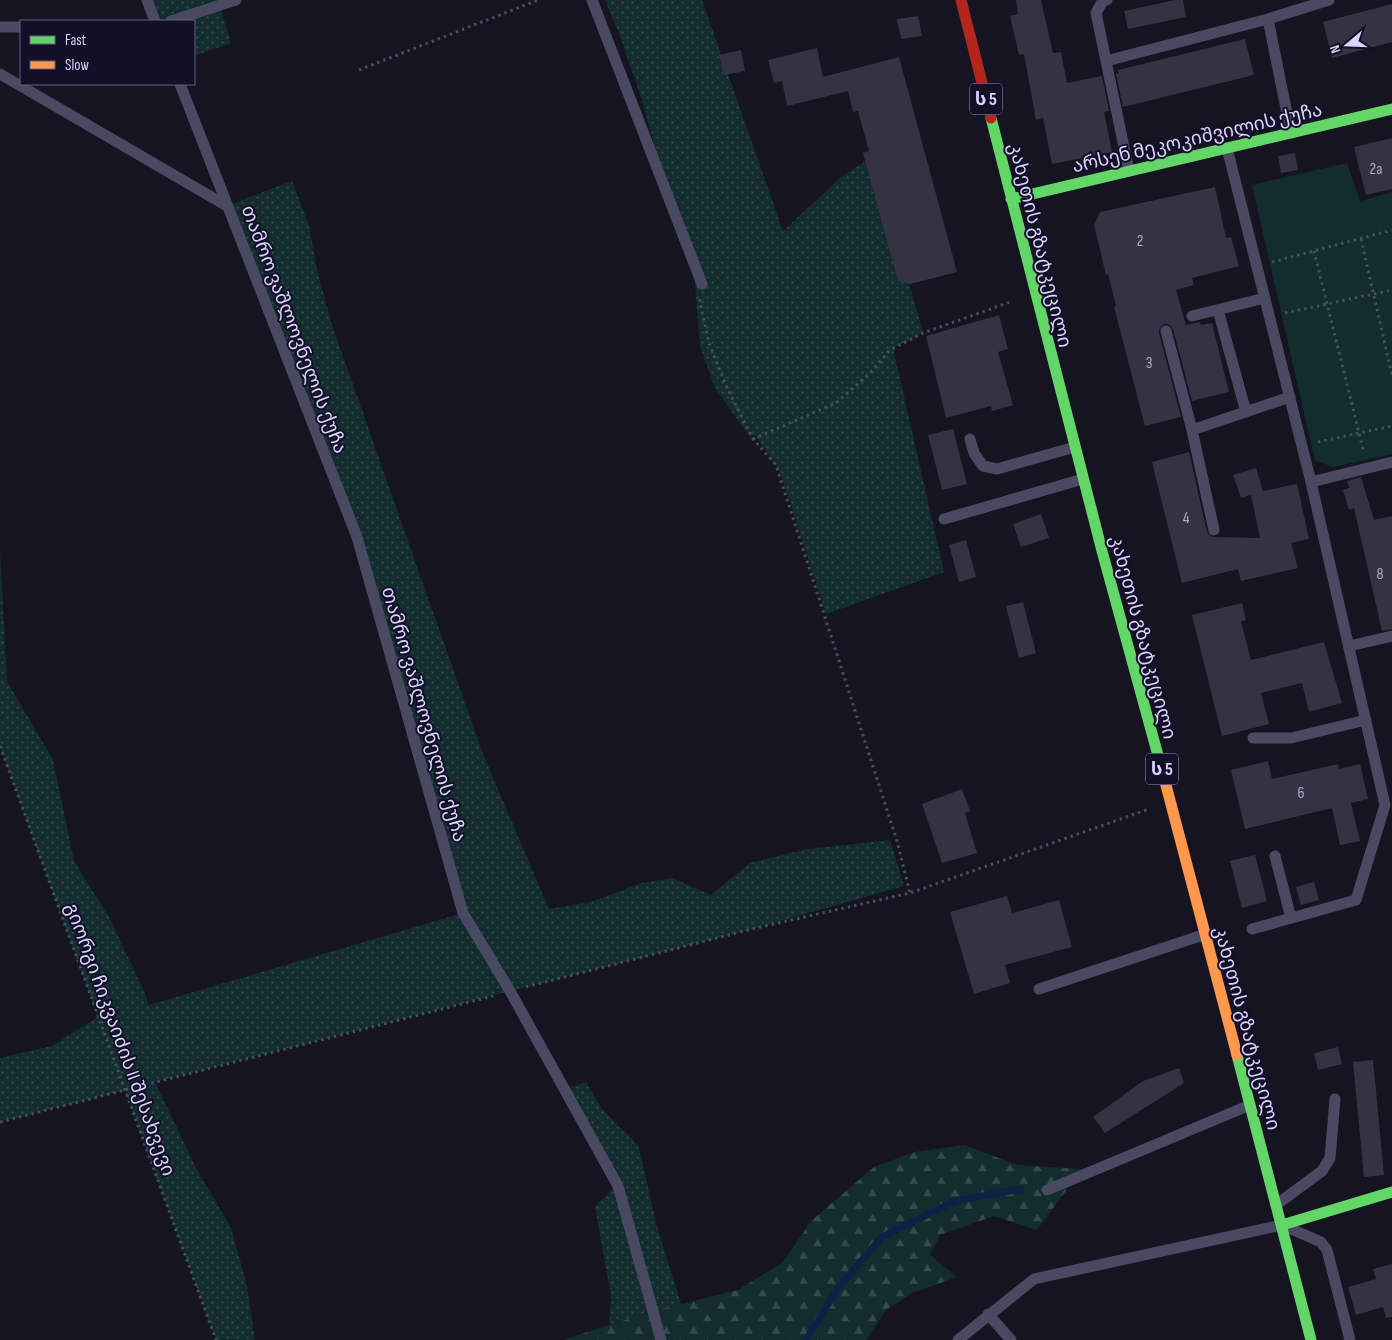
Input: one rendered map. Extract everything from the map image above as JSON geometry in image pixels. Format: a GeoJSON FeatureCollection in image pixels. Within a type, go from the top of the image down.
{"type":"FeatureCollection","features":[{"type":"Feature","properties":{"kind":"main road","name":"კახეთის გზატკეცილი"},"geometry":{"type":"LineString","coordinates":[[961,0],[1083,479],[1206,934],[1311,1340]]}},
{"type":"Feature","properties":{"kind":"main road","name":"არსენ მეკოკიშვილის ქუჩა"},"geometry":{"type":"LineString","coordinates":[[1011,199],[1392,110]]}},
{"type":"Feature","properties":{"kind":"main road"},"geometry":{"type":"LineString","coordinates":[[1282,1225],[1392,1192]]}},
{"type":"Feature","properties":{"kind":"lane"},"geometry":{"type":"LineString","coordinates":[[147,0],[155,20]]}},
{"type":"Feature","properties":{"kind":"lane"},"geometry":{"type":"LineString","coordinates":[[174,20],[236,0]]}},
{"type":"Feature","properties":{"kind":"lane"},"geometry":{"type":"LineString","coordinates":[[592,0],[702,284]]}},
{"type":"Feature","properties":{"kind":"lane"},"geometry":{"type":"LineString","coordinates":[[1106,61],[1268,19],[1329,0]]}},
{"type":"Feature","properties":{"kind":"lane"},"geometry":{"type":"LineString","coordinates":[[1104,1],[1096,12],[1129,171]]}},
{"type":"Feature","properties":{"kind":"lane"},"geometry":{"type":"LineString","coordinates":[[1268,19],[1291,133]]}},
{"type":"Feature","properties":{"kind":"lane"},"geometry":{"type":"LineString","coordinates":[[0,27],[20,27]]}},
{"type":"Feature","properties":{"kind":"lane"},"geometry":{"type":"LineString","coordinates":[[0,74],[228,206]]}},
{"type":"Feature","properties":{"kind":"lane","name":"თამრო ვაშლოვნელის ქუჩა"},"geometry":{"type":"LineString","coordinates":[[180,85],[357,537],[463,913],[510,991],[618,1186],[661,1340]]}},
{"type":"Feature","properties":{"kind":"lane"},"geometry":{"type":"LineString","coordinates":[[1227,148],[1312,482],[1366,720],[1388,804],[1356,900],[1252,929]]}},
{"type":"Feature","properties":{"kind":"lane"},"geometry":{"type":"LineString","coordinates":[[1192,316],[1265,298]]}},
{"type":"Feature","properties":{"kind":"lane"},"geometry":{"type":"LineString","coordinates":[[1218,310],[1246,412]]}},
{"type":"Feature","properties":{"kind":"lane"},"geometry":{"type":"LineString","coordinates":[[1166,331],[1192,430],[1214,530]]}},
{"type":"Feature","properties":{"kind":"lane"},"geometry":{"type":"LineString","coordinates":[[1192,430],[1290,397]]}},
{"type":"Feature","properties":{"kind":"lane"},"geometry":{"type":"LineString","coordinates":[[970,439],[974,453],[983,466],[997,469],[1075,448]]}},
{"type":"Feature","properties":{"kind":"lane"},"geometry":{"type":"LineString","coordinates":[[1312,482],[1392,462]]}},
{"type":"Feature","properties":{"kind":"lane"},"geometry":{"type":"LineString","coordinates":[[944,519],[1083,479]]}},
{"type":"Feature","properties":{"kind":"lane"},"geometry":{"type":"LineString","coordinates":[[1349,646],[1392,636]]}},
{"type":"Feature","properties":{"kind":"lane"},"geometry":{"type":"LineString","coordinates":[[1253,738],[1291,738],[1366,720]]}},
{"type":"Feature","properties":{"kind":"lane"},"geometry":{"type":"LineString","coordinates":[[1275,856],[1291,918]]}},
{"type":"Feature","properties":{"kind":"lane"},"geometry":{"type":"LineString","coordinates":[[1039,989],[1206,934]]}},
{"type":"Feature","properties":{"kind":"lane"},"geometry":{"type":"LineString","coordinates":[[1276,1205],[1322,1171],[1330,1158],[1335,1099]]}},
{"type":"Feature","properties":{"kind":"lane"},"geometry":{"type":"LineString","coordinates":[[1047,1190],[1250,1105]]}},
{"type":"Feature","properties":{"kind":"lane"},"geometry":{"type":"LineString","coordinates":[[958,1340],[1034,1279],[1282,1225],[1322,1242],[1327,1250],[1350,1340]]}},
{"type":"Feature","properties":{"kind":"lane"},"geometry":{"type":"LineString","coordinates":[[988,1314],[1011,1340]]}},
{"type":"Feature","properties":{"kind":"path"},"geometry":{"type":"LineString","coordinates":[[359,70],[538,0]]}},
{"type":"Feature","properties":{"kind":"path"},"geometry":{"type":"LineString","coordinates":[[1257,266],[1392,230]]}},
{"type":"Feature","properties":{"kind":"path"},"geometry":{"type":"LineString","coordinates":[[1361,238],[1392,375]]}},
{"type":"Feature","properties":{"kind":"path"},"geometry":{"type":"LineString","coordinates":[[1314,251],[1367,468]]}},
{"type":"Feature","properties":{"kind":"path"},"geometry":{"type":"LineString","coordinates":[[702,284],[700,303],[709,343],[727,388],[753,438],[776,465],[897,840],[910,893]]}},
{"type":"Feature","properties":{"kind":"path"},"geometry":{"type":"LineString","coordinates":[[1270,316],[1392,290]]}},
{"type":"Feature","properties":{"kind":"path"},"geometry":{"type":"LineString","coordinates":[[753,438],[836,403],[870,373],[890,350],[923,334],[1036,294]]}},
{"type":"Feature","properties":{"kind":"path"},"geometry":{"type":"LineString","coordinates":[[1302,445],[1392,426]]}},
{"type":"Feature","properties":{"kind":"path","name":"გიორგი ჩიკვაიძის II შესახვევი"},"geometry":{"type":"LineString","coordinates":[[0,746],[216,1340]]}},
{"type":"Feature","properties":{"kind":"path"},"geometry":{"type":"LineString","coordinates":[[0,1122],[752,929],[910,893],[1171,802]]}},
{"type":"Feature","properties":{"kind":"green space"},"geometry":{"type":"Polygon","coordinates":[[[147,0],[218,0],[231,43],[195,56],[195,20],[155,20],[147,0]]]}},
{"type":"Feature","properties":{"kind":"green space"},"geometry":{"type":"Polygon","coordinates":[[[605,0],[702,0],[783,231],[840,178],[873,156],[923,332],[893,348],[944,572],[826,614],[781,474],[755,435],[750,437],[715,388],[700,346],[692,248],[662,174],[643,103],[620,36],[605,0]]]}},
{"type":"Feature","properties":{"kind":"green space"},"geometry":{"type":"Polygon","coordinates":[[[1347,163],[1360,201],[1392,192],[1392,454],[1334,467],[1315,461],[1252,185],[1347,163]]]}},
{"type":"Feature","properties":{"kind":"green space"},"geometry":{"type":"Polygon","coordinates":[[[292,181],[309,225],[317,270],[333,328],[483,754],[549,909],[591,902],[641,883],[672,878],[711,895],[750,863],[807,849],[890,840],[904,886],[752,929],[155,1082],[196,1168],[231,1228],[247,1286],[255,1340],[216,1340],[125,1090],[0,1122],[0,1058],[52,1046],[98,1017],[0,746],[0,552],[7,681],[53,760],[74,861],[109,917],[149,1005],[463,913],[357,537],[227,206],[292,181]]]}},
{"type":"Feature","properties":{"kind":"green space"},"geometry":{"type":"Polygon","coordinates":[[[586,1082],[602,1109],[638,1145],[657,1226],[681,1304],[609,1325],[611,1296],[595,1206],[617,1186],[565,1089],[586,1082]]]}},
{"type":"Feature","properties":{"kind":"green space"},"geometry":{"type":"Polygon","coordinates":[[[964,1145],[1018,1165],[1082,1169],[1037,1230],[994,1216],[940,1235],[930,1255],[957,1277],[912,1293],[886,1310],[866,1340],[563,1340],[653,1311],[738,1290],[783,1262],[812,1220],[874,1167],[915,1152],[964,1145]]]}},
{"type":"Feature","properties":{"kind":"building"},"geometry":{"type":"Polygon","coordinates":[[[1016,0],[1041,0],[1053,53],[1061,52],[1067,83],[1102,76],[1109,111],[1104,112],[1112,152],[1052,164],[1043,118],[1036,120],[1024,54],[1019,55],[1010,16],[1018,14],[1016,0]]]}},
{"type":"Feature","properties":{"kind":"building"},"geometry":{"type":"Polygon","coordinates":[[[1183,0],[1186,17],[1128,29],[1124,11],[1183,0]]]}},
{"type":"Feature","properties":{"kind":"building"},"geometry":{"type":"Polygon","coordinates":[[[1392,4],[1392,42],[1332,58],[1323,22],[1392,4]]]}},
{"type":"Feature","properties":{"kind":"building"},"geometry":{"type":"Polygon","coordinates":[[[918,16],[922,36],[901,39],[897,19],[918,16]]]}},
{"type":"Feature","properties":{"kind":"building"},"geometry":{"type":"Polygon","coordinates":[[[1245,39],[1254,75],[1123,107],[1116,74],[1119,73],[1118,70],[1245,39]]]}},
{"type":"Feature","properties":{"kind":"building"},"geometry":{"type":"Polygon","coordinates":[[[817,48],[823,77],[899,57],[957,272],[910,284],[898,281],[863,153],[869,151],[858,111],[853,112],[848,91],[787,106],[782,81],[774,83],[768,60],[817,48]]]}},
{"type":"Feature","properties":{"kind":"building"},"geometry":{"type":"Polygon","coordinates":[[[741,50],[745,71],[724,75],[719,55],[741,50]]]}},
{"type":"Feature","properties":{"kind":"building"},"geometry":{"type":"Polygon","coordinates":[[[1392,138],[1392,189],[1366,195],[1354,147],[1392,138]]]}},
{"type":"Feature","properties":{"kind":"building"},"geometry":{"type":"Polygon","coordinates":[[[1295,153],[1298,170],[1281,173],[1278,156],[1295,153]]]}},
{"type":"Feature","properties":{"kind":"building"},"geometry":{"type":"Polygon","coordinates":[[[1215,187],[1226,238],[1231,237],[1239,266],[1192,278],[1194,285],[1176,290],[1186,325],[1200,322],[1201,325],[1212,323],[1229,392],[1192,401],[1173,329],[1168,324],[1164,324],[1159,329],[1159,333],[1181,417],[1145,426],[1114,307],[1116,306],[1108,274],[1106,275],[1094,225],[1100,212],[1215,187]]]}},
{"type":"Feature","properties":{"kind":"building"},"geometry":{"type":"Polygon","coordinates":[[[999,315],[1008,349],[998,352],[1013,405],[992,411],[991,406],[946,418],[926,336],[999,315]]]}},
{"type":"Feature","properties":{"kind":"building"},"geometry":{"type":"Polygon","coordinates":[[[953,429],[967,484],[942,490],[928,435],[953,429]]]}},
{"type":"Feature","properties":{"kind":"building"},"geometry":{"type":"Polygon","coordinates":[[[1189,452],[1207,532],[1212,537],[1260,538],[1251,495],[1241,498],[1233,475],[1256,468],[1263,491],[1297,484],[1309,539],[1291,543],[1298,568],[1241,581],[1238,569],[1182,583],[1152,462],[1189,452]]]}},
{"type":"Feature","properties":{"kind":"building"},"geometry":{"type":"Polygon","coordinates":[[[1361,477],[1374,520],[1392,516],[1392,629],[1382,631],[1354,508],[1349,510],[1343,490],[1349,488],[1347,481],[1361,477]]]}},
{"type":"Feature","properties":{"kind":"building"},"geometry":{"type":"Polygon","coordinates":[[[1041,514],[1049,538],[1021,547],[1013,524],[1041,514]]]}},
{"type":"Feature","properties":{"kind":"building"},"geometry":{"type":"Polygon","coordinates":[[[966,540],[976,577],[959,582],[949,545],[966,540]]]}},
{"type":"Feature","properties":{"kind":"building"},"geometry":{"type":"Polygon","coordinates":[[[1023,602],[1036,653],[1019,658],[1006,606],[1023,602]]]}},
{"type":"Feature","properties":{"kind":"building"},"geometry":{"type":"Polygon","coordinates":[[[1242,603],[1246,620],[1241,622],[1251,660],[1324,642],[1342,703],[1309,712],[1302,683],[1261,693],[1269,724],[1222,736],[1192,615],[1242,603]]]}},
{"type":"Feature","properties":{"kind":"building"},"geometry":{"type":"Polygon","coordinates":[[[1268,761],[1272,779],[1338,764],[1339,769],[1360,764],[1368,799],[1351,803],[1360,841],[1340,845],[1332,808],[1245,829],[1231,770],[1268,761]]]}},
{"type":"Feature","properties":{"kind":"building"},"geometry":{"type":"Polygon","coordinates":[[[962,789],[970,811],[965,813],[977,853],[942,863],[922,804],[962,789]]]}},
{"type":"Feature","properties":{"kind":"building"},"geometry":{"type":"Polygon","coordinates":[[[1255,855],[1267,901],[1242,908],[1230,861],[1255,855]]]}},
{"type":"Feature","properties":{"kind":"building"},"geometry":{"type":"Polygon","coordinates":[[[1314,882],[1319,900],[1301,905],[1296,887],[1314,882]]]}},
{"type":"Feature","properties":{"kind":"building"},"geometry":{"type":"Polygon","coordinates":[[[1007,896],[1012,913],[1059,900],[1072,947],[1005,965],[1010,983],[974,994],[950,912],[1007,896]]]}},
{"type":"Feature","properties":{"kind":"building"},"geometry":{"type":"Polygon","coordinates":[[[1338,1047],[1342,1064],[1318,1070],[1314,1053],[1338,1047]]]}},
{"type":"Feature","properties":{"kind":"building"},"geometry":{"type":"Polygon","coordinates":[[[1373,1060],[1384,1175],[1364,1177],[1353,1062],[1373,1060]]]}},
{"type":"Feature","properties":{"kind":"building"},"geometry":{"type":"Polygon","coordinates":[[[1179,1068],[1184,1083],[1105,1133],[1093,1117],[1143,1081],[1179,1068]]]}},
{"type":"Feature","properties":{"kind":"building"},"geometry":{"type":"Polygon","coordinates":[[[1392,1264],[1392,1317],[1386,1318],[1383,1307],[1356,1315],[1348,1287],[1376,1279],[1373,1269],[1392,1264]]]}},
{"type":"Feature","properties":{"kind":"waterway"},"geometry":{"type":"LineString","coordinates":[[806,1340],[838,1288],[882,1237],[955,1201],[1021,1189]]}},
{"type":"Feature","properties":{"kind":"traffic: fast"},"geometry":{"type":"LineString","coordinates":[[1011,199],[1392,109]]}},
{"type":"Feature","properties":{"kind":"traffic: fast"},"geometry":{"type":"LineString","coordinates":[[991,118],[1102,551],[1162,770]]}},
{"type":"Feature","properties":{"kind":"traffic: fast"},"geometry":{"type":"LineString","coordinates":[[1237,1055],[1311,1340]]}},
{"type":"Feature","properties":{"kind":"traffic: fast"},"geometry":{"type":"LineString","coordinates":[[1282,1225],[1392,1192]]}},
{"type":"Feature","properties":{"kind":"traffic: slow"},"geometry":{"type":"LineString","coordinates":[[1162,770],[1237,1055]]}},
{"type":"Feature","properties":{"kind":"traffic: jam"},"geometry":{"type":"LineString","coordinates":[[961,0],[991,118]]}}]}
